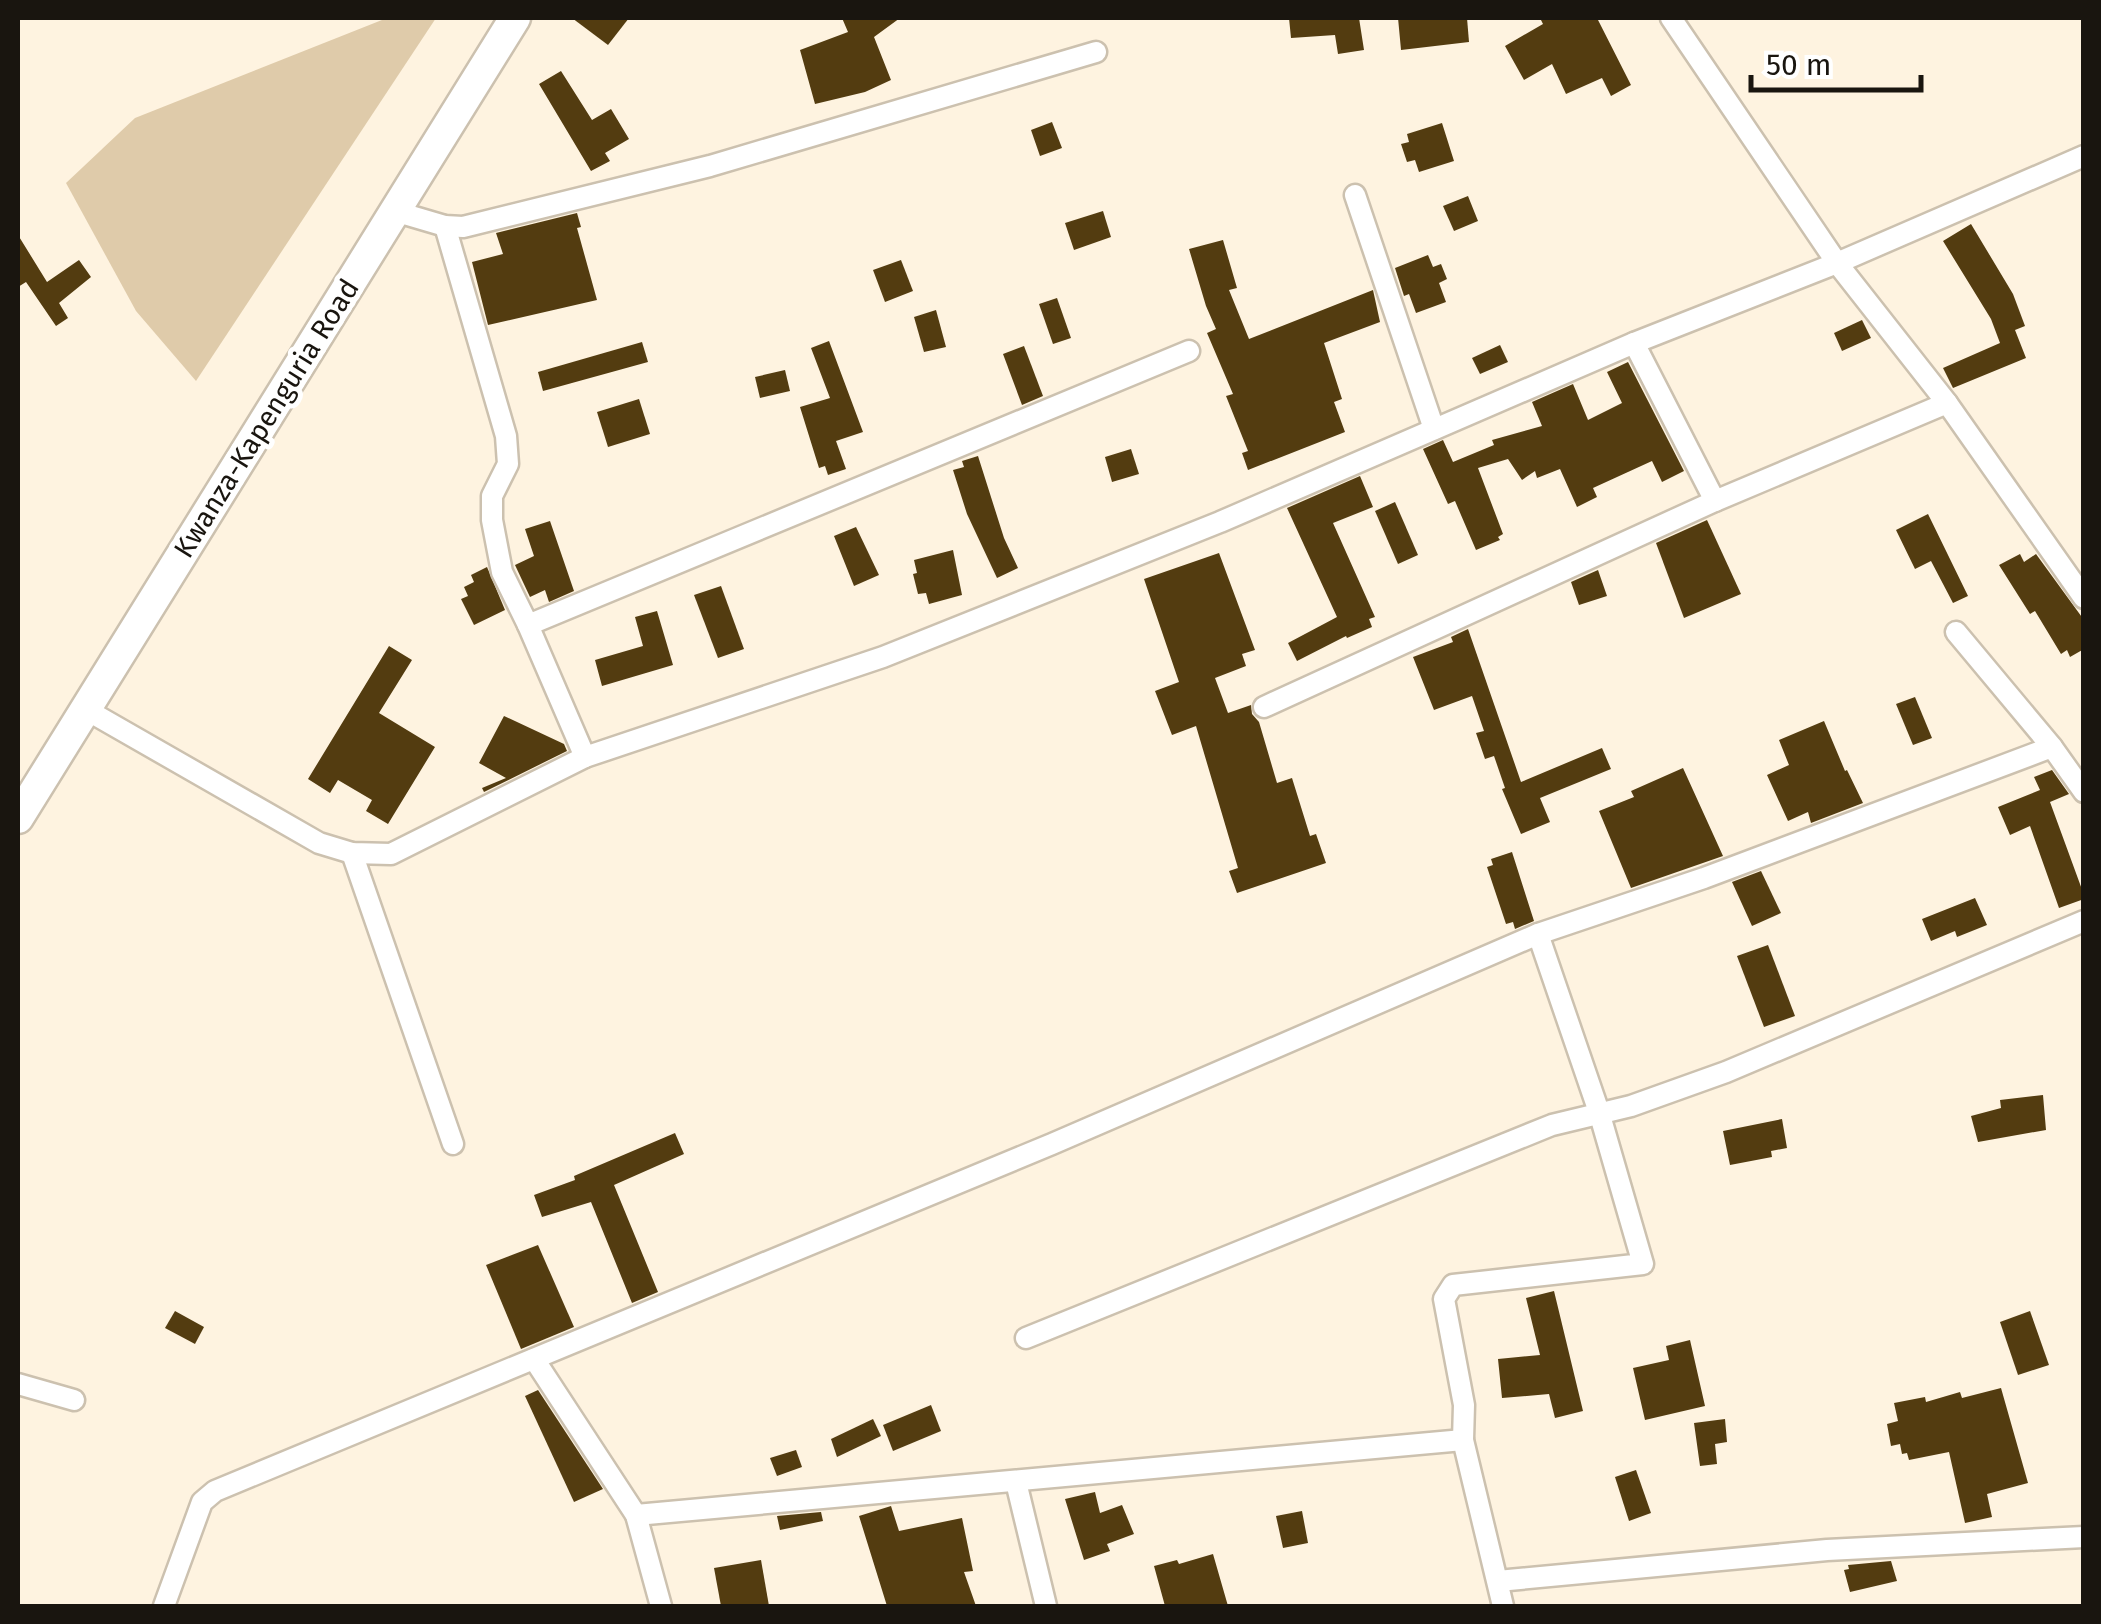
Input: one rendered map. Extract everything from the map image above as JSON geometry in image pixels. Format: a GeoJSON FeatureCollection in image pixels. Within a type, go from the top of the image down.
{"type":"FeatureCollection","features":[{"type":"Feature","properties":{"kind":"street","name":"Kwanza-Kapenguria Road"},"geometry":{"type":"LineString","coordinates":[[18,818],[515,18]]}},
{"type":"Feature","properties":{"kind":"street"},"geometry":{"type":"LineString","coordinates":[[1670,18],[1714,76],[1837,262],[1947,403],[2084,598]]}},
{"type":"Feature","properties":{"kind":"street"},"geometry":{"type":"LineString","coordinates":[[394,211],[446,226],[488,222],[710,166],[1096,52]]}},
{"type":"Feature","properties":{"kind":"street"},"geometry":{"type":"LineString","coordinates":[[86,709],[320,842],[352,853],[391,854],[585,757],[883,657],[1220,522],[1634,343],[1837,262],[2084,156]]}},
{"type":"Feature","properties":{"kind":"street"},"geometry":{"type":"LineString","coordinates":[[1355,195],[1434,429]]}},
{"type":"Feature","properties":{"kind":"street"},"geometry":{"type":"LineString","coordinates":[[446,226],[506,436],[508,464],[492,496],[492,520],[502,572],[585,757]]}},
{"type":"Feature","properties":{"kind":"street"},"geometry":{"type":"LineString","coordinates":[[1634,343],[1715,501]]}},
{"type":"Feature","properties":{"kind":"street"},"geometry":{"type":"LineString","coordinates":[[528,625],[1189,351]]}},
{"type":"Feature","properties":{"kind":"street"},"geometry":{"type":"LineString","coordinates":[[1264,707],[1715,501],[1947,403]]}},
{"type":"Feature","properties":{"kind":"street"},"geometry":{"type":"LineString","coordinates":[[1956,632],[2052,747],[2084,792]]}},
{"type":"Feature","properties":{"kind":"street"},"geometry":{"type":"LineString","coordinates":[[164,1606],[202,1502],[215,1491],[1052,1144],[1538,934],[1704,878],[2052,747]]}},
{"type":"Feature","properties":{"kind":"street"},"geometry":{"type":"LineString","coordinates":[[352,853],[453,1144]]}},
{"type":"Feature","properties":{"kind":"street"},"geometry":{"type":"LineString","coordinates":[[1026,1338],[1552,1125],[1630,1106],[1726,1072],[2084,921]]}},
{"type":"Feature","properties":{"kind":"street"},"geometry":{"type":"LineString","coordinates":[[1504,1606],[1463,1440],[1464,1405],[1444,1299],[1453,1284],[1643,1264],[1599,1112],[1538,934]]}},
{"type":"Feature","properties":{"kind":"street"},"geometry":{"type":"LineString","coordinates":[[534,1359],[636,1515],[661,1606]]}},
{"type":"Feature","properties":{"kind":"street"},"geometry":{"type":"LineString","coordinates":[[18,1384],[74,1400]]}},
{"type":"Feature","properties":{"kind":"street"},"geometry":{"type":"LineString","coordinates":[[636,1515],[1463,1440]]}},
{"type":"Feature","properties":{"kind":"street"},"geometry":{"type":"LineString","coordinates":[[1016,1482],[1046,1606]]}},
{"type":"Feature","properties":{"kind":"street"},"geometry":{"type":"LineString","coordinates":[[1498,1581],[1828,1550],[2084,1537]]}},
{"type":"Feature","properties":{"kind":"shaded area"},"geometry":{"type":"Polygon","coordinates":[[[387,18],[436,18],[196,381],[136,311],[66,183],[135,118],[387,18]]]}},
{"type":"Feature","properties":{"kind":"building"},"geometry":{"type":"Polygon","coordinates":[[[572,18],[629,18],[608,45],[572,18]]]}},
{"type":"Feature","properties":{"kind":"building"},"geometry":{"type":"Polygon","coordinates":[[[842,18],[900,18],[874,37],[891,80],[865,92],[815,104],[800,50],[848,32],[842,18]]]}},
{"type":"Feature","properties":{"kind":"building"},"geometry":{"type":"Polygon","coordinates":[[[1289,18],[1359,18],[1364,50],[1338,54],[1335,35],[1291,38],[1289,18]]]}},
{"type":"Feature","properties":{"kind":"building"},"geometry":{"type":"Polygon","coordinates":[[[1398,18],[1467,18],[1469,42],[1401,50],[1398,18]]]}},
{"type":"Feature","properties":{"kind":"building"},"geometry":{"type":"Polygon","coordinates":[[[1540,18],[1597,18],[1631,85],[1611,96],[1602,78],[1566,94],[1552,64],[1524,80],[1505,46],[1543,24],[1540,18]]]}},
{"type":"Feature","properties":{"kind":"building"},"geometry":{"type":"Polygon","coordinates":[[[561,71],[592,120],[611,109],[629,139],[605,153],[610,161],[591,171],[539,84],[561,71]]]}},
{"type":"Feature","properties":{"kind":"building"},"geometry":{"type":"Polygon","coordinates":[[[1052,122],[1062,148],[1040,156],[1031,130],[1052,122]]]}},
{"type":"Feature","properties":{"kind":"building"},"geometry":{"type":"Polygon","coordinates":[[[1442,123],[1454,161],[1419,172],[1415,160],[1407,162],[1401,144],[1409,142],[1407,134],[1442,123]]]}},
{"type":"Feature","properties":{"kind":"building"},"geometry":{"type":"Polygon","coordinates":[[[1468,196],[1478,221],[1454,231],[1443,206],[1468,196]]]}},
{"type":"Feature","properties":{"kind":"building"},"geometry":{"type":"Polygon","coordinates":[[[1103,211],[1111,237],[1074,250],[1065,223],[1103,211]]]}},
{"type":"Feature","properties":{"kind":"building"},"geometry":{"type":"Polygon","coordinates":[[[577,213],[581,227],[577,228],[597,300],[488,325],[472,262],[503,254],[496,233],[577,213]]]}},
{"type":"Feature","properties":{"kind":"building"},"geometry":{"type":"Polygon","coordinates":[[[1971,224],[2013,294],[2025,326],[2015,330],[2026,358],[1953,388],[1943,368],[2000,343],[1991,319],[1943,241],[1971,224]]]}},
{"type":"Feature","properties":{"kind":"building"},"geometry":{"type":"Polygon","coordinates":[[[18,235],[47,282],[79,260],[91,277],[59,303],[68,318],[56,326],[26,282],[18,287],[18,235]]]}},
{"type":"Feature","properties":{"kind":"building"},"geometry":{"type":"Polygon","coordinates":[[[1223,240],[1237,288],[1229,290],[1249,339],[1373,290],[1380,322],[1324,343],[1342,399],[1334,402],[1345,432],[1248,470],[1242,453],[1248,451],[1226,396],[1233,394],[1207,333],[1216,329],[1189,249],[1223,240]]]}},
{"type":"Feature","properties":{"kind":"building"},"geometry":{"type":"Polygon","coordinates":[[[1428,255],[1433,267],[1441,264],[1447,279],[1439,283],[1446,302],[1416,313],[1409,294],[1404,296],[1395,268],[1428,255]]]}},
{"type":"Feature","properties":{"kind":"building"},"geometry":{"type":"Polygon","coordinates":[[[901,260],[913,291],[885,302],[873,270],[901,260]]]}},
{"type":"Feature","properties":{"kind":"building"},"geometry":{"type":"Polygon","coordinates":[[[1057,298],[1071,338],[1053,344],[1039,304],[1057,298]]]}},
{"type":"Feature","properties":{"kind":"building"},"geometry":{"type":"Polygon","coordinates":[[[936,310],[946,347],[924,352],[914,317],[936,310]]]}},
{"type":"Feature","properties":{"kind":"building"},"geometry":{"type":"Polygon","coordinates":[[[1862,320],[1871,338],[1842,351],[1834,333],[1862,320]]]}},
{"type":"Feature","properties":{"kind":"building"},"geometry":{"type":"Polygon","coordinates":[[[829,341],[863,432],[836,441],[846,469],[828,475],[825,466],[819,468],[800,407],[830,398],[811,348],[829,341]]]}},
{"type":"Feature","properties":{"kind":"building"},"geometry":{"type":"Polygon","coordinates":[[[642,342],[648,362],[543,391],[538,372],[642,342]]]}},
{"type":"Feature","properties":{"kind":"building"},"geometry":{"type":"Polygon","coordinates":[[[1500,345],[1508,362],[1480,374],[1472,358],[1500,345]]]}},
{"type":"Feature","properties":{"kind":"building"},"geometry":{"type":"Polygon","coordinates":[[[1024,346],[1043,396],[1022,405],[1003,354],[1024,346]]]}},
{"type":"Feature","properties":{"kind":"building"},"geometry":{"type":"Polygon","coordinates":[[[1628,362],[1684,471],[1662,482],[1652,461],[1593,488],[1597,497],[1577,507],[1560,469],[1537,478],[1535,471],[1522,480],[1508,459],[1478,468],[1503,534],[1498,537],[1500,540],[1476,550],[1455,501],[1448,504],[1423,449],[1443,440],[1453,462],[1494,445],[1492,440],[1542,426],[1532,402],[1573,384],[1588,420],[1622,403],[1607,372],[1628,362]]]}},
{"type":"Feature","properties":{"kind":"building"},"geometry":{"type":"Polygon","coordinates":[[[785,370],[790,391],[760,398],[755,377],[785,370]]]}},
{"type":"Feature","properties":{"kind":"building"},"geometry":{"type":"Polygon","coordinates":[[[639,399],[650,434],[608,447],[597,412],[639,399]]]}},
{"type":"Feature","properties":{"kind":"building"},"geometry":{"type":"Polygon","coordinates":[[[1131,449],[1139,474],[1112,482],[1105,457],[1131,449]]]}},
{"type":"Feature","properties":{"kind":"building"},"geometry":{"type":"Polygon","coordinates":[[[978,456],[1004,538],[1018,568],[997,578],[967,514],[953,470],[964,467],[962,461],[978,456]]]}},
{"type":"Feature","properties":{"kind":"building"},"geometry":{"type":"Polygon","coordinates":[[[1360,476],[1373,507],[1333,523],[1375,617],[1369,619],[1372,627],[1297,661],[1288,643],[1337,617],[1287,508],[1360,476]]]}},
{"type":"Feature","properties":{"kind":"building"},"geometry":{"type":"Polygon","coordinates":[[[1395,502],[1418,555],[1398,564],[1375,511],[1395,502]]]}},
{"type":"Feature","properties":{"kind":"building"},"geometry":{"type":"Polygon","coordinates":[[[1928,514],[1968,596],[1953,603],[1931,561],[1915,569],[1896,530],[1928,514]]]}},
{"type":"Feature","properties":{"kind":"building"},"geometry":{"type":"Polygon","coordinates":[[[1707,520],[1741,594],[1684,618],[1656,543],[1707,520]]]}},
{"type":"Feature","properties":{"kind":"building"},"geometry":{"type":"Polygon","coordinates":[[[550,521],[574,591],[549,602],[545,590],[530,597],[515,565],[534,556],[525,529],[550,521]]]}},
{"type":"Feature","properties":{"kind":"building"},"geometry":{"type":"Polygon","coordinates":[[[856,527],[879,575],[854,586],[834,536],[856,527]]]}},
{"type":"Feature","properties":{"kind":"building"},"geometry":{"type":"Polygon","coordinates":[[[953,550],[962,595],[929,604],[926,593],[918,594],[914,560],[953,550]]]}},
{"type":"Feature","properties":{"kind":"building"},"geometry":{"type":"Polygon","coordinates":[[[1219,553],[1255,650],[1242,654],[1246,666],[1215,678],[1228,713],[1251,705],[1277,783],[1292,778],[1310,836],[1316,834],[1326,863],[1237,893],[1229,871],[1238,868],[1196,726],[1172,735],[1155,691],[1179,682],[1144,579],[1219,553]]]}},
{"type":"Feature","properties":{"kind":"building"},"geometry":{"type":"Polygon","coordinates":[[[2020,554],[2024,562],[2036,554],[2084,620],[2084,649],[2070,657],[2067,650],[2061,654],[2035,611],[2030,614],[1999,565],[2020,554]]]}},
{"type":"Feature","properties":{"kind":"building"},"geometry":{"type":"Polygon","coordinates":[[[487,567],[505,610],[474,625],[461,599],[468,596],[464,587],[474,582],[471,575],[487,567]]]}},
{"type":"Feature","properties":{"kind":"building"},"geometry":{"type":"Polygon","coordinates":[[[1598,570],[1607,596],[1579,605],[1571,582],[1598,570]]]}},
{"type":"Feature","properties":{"kind":"building"},"geometry":{"type":"Polygon","coordinates":[[[721,586],[744,649],[718,658],[694,595],[721,586]]]}},
{"type":"Feature","properties":{"kind":"building"},"geometry":{"type":"Polygon","coordinates":[[[657,611],[673,665],[602,686],[595,660],[643,646],[635,617],[657,611]]]}},
{"type":"Feature","properties":{"kind":"building"},"geometry":{"type":"Polygon","coordinates":[[[1468,629],[1521,782],[1602,748],[1611,769],[1540,798],[1550,822],[1521,834],[1502,789],[1505,788],[1494,756],[1485,759],[1476,733],[1484,731],[1472,696],[1434,710],[1413,657],[1453,642],[1451,637],[1468,629]]]}},
{"type":"Feature","properties":{"kind":"building"},"geometry":{"type":"Polygon","coordinates":[[[389,646],[412,660],[379,713],[435,747],[388,824],[366,811],[372,800],[338,780],[330,793],[308,779],[389,646]]]}},
{"type":"Feature","properties":{"kind":"building"},"geometry":{"type":"Polygon","coordinates":[[[1915,697],[1932,738],[1913,745],[1896,704],[1915,697]]]}},
{"type":"Feature","properties":{"kind":"building"},"geometry":{"type":"Polygon","coordinates":[[[504,716],[564,744],[567,751],[484,792],[482,788],[506,778],[479,763],[504,716]]]}},
{"type":"Feature","properties":{"kind":"building"},"geometry":{"type":"Polygon","coordinates":[[[1824,721],[1863,803],[1811,823],[1808,812],[1788,821],[1767,775],[1789,765],[1779,740],[1824,721]]]}},
{"type":"Feature","properties":{"kind":"building"},"geometry":{"type":"Polygon","coordinates":[[[1683,768],[1723,856],[1631,888],[1599,811],[1634,797],[1631,791],[1683,768]]]}},
{"type":"Feature","properties":{"kind":"building"},"geometry":{"type":"Polygon","coordinates":[[[2052,770],[2069,794],[2050,802],[2084,895],[2084,899],[2059,908],[2030,826],[2010,835],[1998,807],[2040,790],[2034,777],[2052,770]]]}},
{"type":"Feature","properties":{"kind":"building"},"geometry":{"type":"Polygon","coordinates":[[[1512,852],[1534,921],[1515,929],[1513,922],[1506,924],[1487,867],[1493,865],[1491,859],[1512,852]]]}},
{"type":"Feature","properties":{"kind":"building"},"geometry":{"type":"Polygon","coordinates":[[[1761,871],[1781,913],[1752,926],[1732,882],[1761,871]]]}},
{"type":"Feature","properties":{"kind":"building"},"geometry":{"type":"Polygon","coordinates":[[[1975,898],[1987,925],[1957,937],[1955,931],[1931,941],[1922,919],[1975,898]]]}},
{"type":"Feature","properties":{"kind":"building"},"geometry":{"type":"Polygon","coordinates":[[[1768,945],[1795,1016],[1764,1027],[1737,956],[1768,945]]]}},
{"type":"Feature","properties":{"kind":"building"},"geometry":{"type":"Polygon","coordinates":[[[2043,1095],[2046,1130],[1978,1142],[1971,1116],[2001,1108],[2000,1100],[2043,1095]]]}},
{"type":"Feature","properties":{"kind":"building"},"geometry":{"type":"Polygon","coordinates":[[[1782,1119],[1787,1148],[1771,1151],[1772,1157],[1730,1165],[1723,1131],[1782,1119]]]}},
{"type":"Feature","properties":{"kind":"building"},"geometry":{"type":"Polygon","coordinates":[[[675,1133],[684,1154],[614,1185],[658,1292],[632,1303],[591,1202],[542,1217],[534,1195],[675,1133]]]}},
{"type":"Feature","properties":{"kind":"building"},"geometry":{"type":"Polygon","coordinates":[[[538,1245],[574,1327],[521,1349],[486,1265],[538,1245]]]}},
{"type":"Feature","properties":{"kind":"building"},"geometry":{"type":"Polygon","coordinates":[[[1554,1291],[1583,1411],[1555,1418],[1549,1394],[1502,1398],[1498,1359],[1540,1355],[1526,1298],[1554,1291]]]}},
{"type":"Feature","properties":{"kind":"building"},"geometry":{"type":"Polygon","coordinates":[[[175,1311],[204,1327],[195,1344],[165,1328],[175,1311]]]}},
{"type":"Feature","properties":{"kind":"building"},"geometry":{"type":"Polygon","coordinates":[[[2030,1311],[2049,1365],[2018,1375],[2000,1322],[2030,1311]]]}},
{"type":"Feature","properties":{"kind":"building"},"geometry":{"type":"Polygon","coordinates":[[[1690,1340],[1705,1406],[1645,1420],[1633,1368],[1669,1360],[1666,1346],[1690,1340]]]}},
{"type":"Feature","properties":{"kind":"building"},"geometry":{"type":"Polygon","coordinates":[[[2001,1388],[2028,1483],[1987,1494],[1992,1517],[1965,1523],[1949,1452],[1909,1460],[1907,1453],[1902,1454],[1900,1444],[1891,1446],[1887,1424],[1898,1421],[1894,1403],[1925,1397],[1926,1402],[1960,1392],[1962,1398],[2001,1388]]]}},
{"type":"Feature","properties":{"kind":"building"},"geometry":{"type":"Polygon","coordinates":[[[538,1390],[603,1489],[574,1502],[525,1396],[538,1390]]]}},
{"type":"Feature","properties":{"kind":"building"},"geometry":{"type":"Polygon","coordinates":[[[931,1405],[941,1431],[893,1451],[883,1425],[931,1405]]]}},
{"type":"Feature","properties":{"kind":"building"},"geometry":{"type":"Polygon","coordinates":[[[873,1419],[881,1436],[837,1457],[831,1439],[873,1419]]]}},
{"type":"Feature","properties":{"kind":"building"},"geometry":{"type":"Polygon","coordinates":[[[1725,1419],[1727,1442],[1715,1444],[1717,1464],[1700,1466],[1694,1423],[1725,1419]]]}},
{"type":"Feature","properties":{"kind":"building"},"geometry":{"type":"Polygon","coordinates":[[[796,1450],[802,1467],[777,1476],[770,1458],[796,1450]]]}},
{"type":"Feature","properties":{"kind":"building"},"geometry":{"type":"Polygon","coordinates":[[[1636,1470],[1651,1513],[1629,1521],[1615,1477],[1636,1470]]]}},
{"type":"Feature","properties":{"kind":"building"},"geometry":{"type":"Polygon","coordinates":[[[1095,1492],[1100,1513],[1122,1505],[1134,1534],[1107,1544],[1110,1551],[1084,1560],[1065,1499],[1095,1492]]]}},
{"type":"Feature","properties":{"kind":"building"},"geometry":{"type":"Polygon","coordinates":[[[891,1506],[899,1531],[962,1518],[973,1571],[964,1572],[976,1606],[887,1606],[859,1516],[891,1506]]]}},
{"type":"Feature","properties":{"kind":"building"},"geometry":{"type":"Polygon","coordinates":[[[1302,1511],[1308,1543],[1283,1548],[1276,1516],[1302,1511]]]}},
{"type":"Feature","properties":{"kind":"building"},"geometry":{"type":"Polygon","coordinates":[[[821,1512],[823,1521],[780,1530],[777,1516],[821,1512]]]}},
{"type":"Feature","properties":{"kind":"building"},"geometry":{"type":"Polygon","coordinates":[[[1213,1554],[1228,1606],[1165,1606],[1154,1566],[1177,1560],[1179,1564],[1213,1554]]]}},
{"type":"Feature","properties":{"kind":"building"},"geometry":{"type":"Polygon","coordinates":[[[761,1560],[769,1606],[721,1606],[714,1568],[761,1560]]]}},
{"type":"Feature","properties":{"kind":"building"},"geometry":{"type":"Polygon","coordinates":[[[1891,1561],[1897,1581],[1850,1592],[1844,1570],[1849,1569],[1848,1565],[1891,1561]]]}}]}
